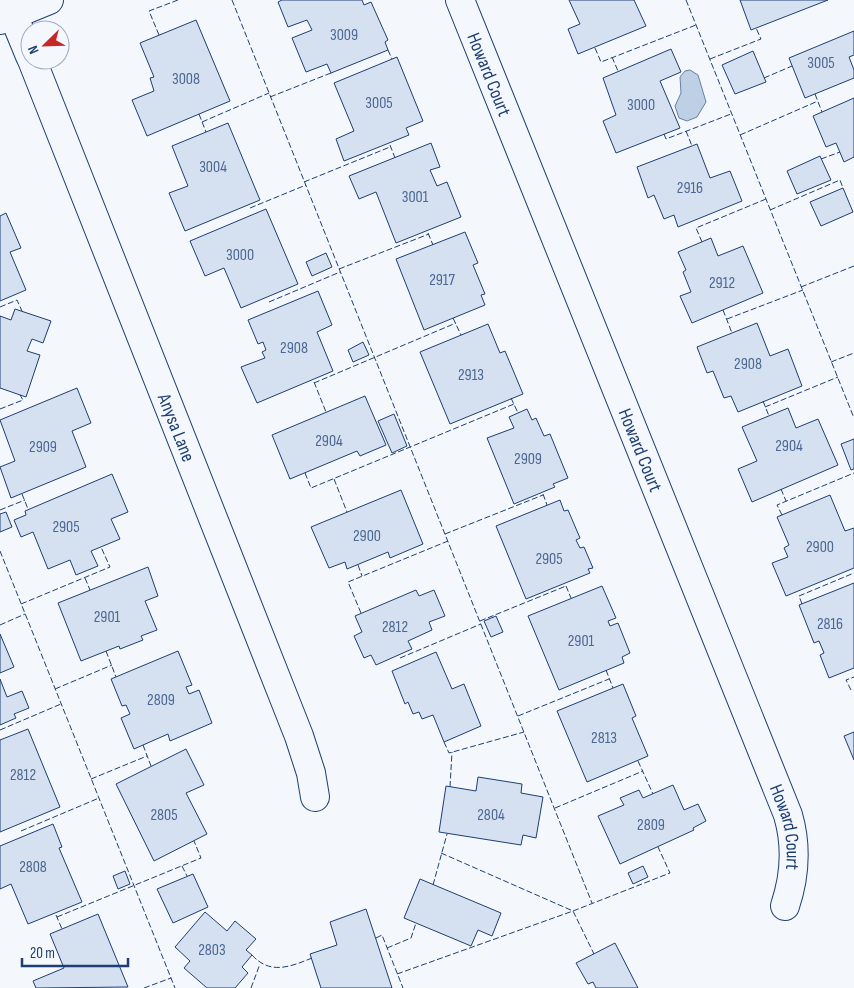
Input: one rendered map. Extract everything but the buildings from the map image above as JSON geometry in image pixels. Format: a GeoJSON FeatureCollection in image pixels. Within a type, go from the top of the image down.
{"type":"FeatureCollection","features":[{"type":"Feature","properties":{"kind":"street"},"geometry":{"type":"LineString","coordinates":[[20,37],[7,12],[49,0]]}},
{"type":"Feature","properties":{"kind":"street","name":"Howard Court"},"geometry":{"type":"LineString","coordinates":[[460,0],[788,815],[792,829],[794,861],[792,887],[786,906]]}},
{"type":"Feature","properties":{"kind":"street","name":"Anysa Lane"},"geometry":{"type":"LineString","coordinates":[[36,70],[299,736],[311,773],[315,796]]}},
{"type":"Feature","properties":{"kind":"water"},"geometry":{"type":"Polygon","coordinates":[[[690,70],[698,75],[706,102],[697,117],[687,121],[679,118],[675,106],[681,93],[680,77],[685,71],[690,70]]]}},
{"type":"Feature","properties":{"kind":"fence"},"geometry":{"type":"LineString","coordinates":[[159,35],[149,11],[178,0]]}},
{"type":"Feature","properties":{"kind":"fence"},"geometry":{"type":"LineString","coordinates":[[232,0],[592,903]]}},
{"type":"Feature","properties":{"kind":"fence"},"geometry":{"type":"LineString","coordinates":[[686,0],[854,418]]}},
{"type":"Feature","properties":{"kind":"fence"},"geometry":{"type":"LineString","coordinates":[[595,48],[601,62],[696,25]]}},
{"type":"Feature","properties":{"kind":"fence"},"geometry":{"type":"LineString","coordinates":[[710,59],[761,39],[756,28]]}},
{"type":"Feature","properties":{"kind":"fence"},"geometry":{"type":"LineString","coordinates":[[388,50],[392,59]]}},
{"type":"Feature","properties":{"kind":"fence"},"geometry":{"type":"LineString","coordinates":[[612,57],[618,71]]}},
{"type":"Feature","properties":{"kind":"fence"},"geometry":{"type":"LineString","coordinates":[[764,78],[792,66]]}},
{"type":"Feature","properties":{"kind":"fence"},"geometry":{"type":"LineString","coordinates":[[270,97],[331,73]]}},
{"type":"Feature","properties":{"kind":"fence"},"geometry":{"type":"LineString","coordinates":[[202,122],[269,93]]}},
{"type":"Feature","properties":{"kind":"fence"},"geometry":{"type":"LineString","coordinates":[[815,94],[822,112]]}},
{"type":"Feature","properties":{"kind":"fence"},"geometry":{"type":"LineString","coordinates":[[740,135],[818,101]]}},
{"type":"Feature","properties":{"kind":"fence"},"geometry":{"type":"LineString","coordinates":[[199,114],[206,132]]}},
{"type":"Feature","properties":{"kind":"fence"},"geometry":{"type":"LineString","coordinates":[[664,134],[666,139],[731,114]]}},
{"type":"Feature","properties":{"kind":"fence"},"geometry":{"type":"LineString","coordinates":[[686,131],[692,146]]}},
{"type":"Feature","properties":{"kind":"fence"},"geometry":{"type":"LineString","coordinates":[[390,145],[395,158]]}},
{"type":"Feature","properties":{"kind":"fence"},"geometry":{"type":"LineString","coordinates":[[304,182],[390,147]]}},
{"type":"Feature","properties":{"kind":"fence"},"geometry":{"type":"LineString","coordinates":[[821,159],[840,152]]}},
{"type":"Feature","properties":{"kind":"fence"},"geometry":{"type":"LineString","coordinates":[[770,210],[840,180],[843,188]]}},
{"type":"Feature","properties":{"kind":"fence"},"geometry":{"type":"LineString","coordinates":[[250,208],[306,185]]}},
{"type":"Feature","properties":{"kind":"fence"},"geometry":{"type":"LineString","coordinates":[[702,242],[696,228],[766,199]]}},
{"type":"Feature","properties":{"kind":"fence"},"geometry":{"type":"LineString","coordinates":[[428,233],[433,245]]}},
{"type":"Feature","properties":{"kind":"fence"},"geometry":{"type":"LineString","coordinates":[[339,269],[429,234]]}},
{"type":"Feature","properties":{"kind":"fence"},"geometry":{"type":"LineString","coordinates":[[801,287],[854,266]]}},
{"type":"Feature","properties":{"kind":"fence"},"geometry":{"type":"LineString","coordinates":[[269,302],[340,272]]}},
{"type":"Feature","properties":{"kind":"fence"},"geometry":{"type":"LineString","coordinates":[[727,319],[803,290]]}},
{"type":"Feature","properties":{"kind":"fence"},"geometry":{"type":"LineString","coordinates":[[0,307],[17,300],[22,311]]}},
{"type":"Feature","properties":{"kind":"fence"},"geometry":{"type":"LineString","coordinates":[[723,310],[732,333]]}},
{"type":"Feature","properties":{"kind":"fence"},"geometry":{"type":"LineString","coordinates":[[453,318],[461,335]]}},
{"type":"Feature","properties":{"kind":"fence"},"geometry":{"type":"LineString","coordinates":[[314,383],[456,323]]}},
{"type":"Feature","properties":{"kind":"fence"},"geometry":{"type":"LineString","coordinates":[[831,362],[854,353]]}},
{"type":"Feature","properties":{"kind":"fence"},"geometry":{"type":"LineString","coordinates":[[765,407],[838,377]]}},
{"type":"Feature","properties":{"kind":"fence"},"geometry":{"type":"LineString","coordinates":[[314,382],[326,412]]}},
{"type":"Feature","properties":{"kind":"fence"},"geometry":{"type":"LineString","coordinates":[[0,409],[23,400],[20,395]]}},
{"type":"Feature","properties":{"kind":"fence"},"geometry":{"type":"LineString","coordinates":[[511,398],[518,413]]}},
{"type":"Feature","properties":{"kind":"fence"},"geometry":{"type":"LineString","coordinates":[[763,401],[769,416]]}},
{"type":"Feature","properties":{"kind":"fence"},"geometry":{"type":"LineString","coordinates":[[305,473],[311,488],[514,404]]}},
{"type":"Feature","properties":{"kind":"fence"},"geometry":{"type":"LineString","coordinates":[[782,515],[777,505],[854,473]]}},
{"type":"Feature","properties":{"kind":"fence"},"geometry":{"type":"LineString","coordinates":[[334,479],[347,512]]}},
{"type":"Feature","properties":{"kind":"fence"},"geometry":{"type":"LineString","coordinates":[[781,489],[786,501]]}},
{"type":"Feature","properties":{"kind":"fence"},"geometry":{"type":"LineString","coordinates":[[22,494],[28,509]]}},
{"type":"Feature","properties":{"kind":"fence"},"geometry":{"type":"LineString","coordinates":[[543,494],[547,505]]}},
{"type":"Feature","properties":{"kind":"fence"},"geometry":{"type":"LineString","coordinates":[[445,534],[543,495]]}},
{"type":"Feature","properties":{"kind":"fence"},"geometry":{"type":"LineString","coordinates":[[0,510],[25,500]]}},
{"type":"Feature","properties":{"kind":"fence"},"geometry":{"type":"LineString","coordinates":[[361,613],[348,582],[448,541]]}},
{"type":"Feature","properties":{"kind":"fence"},"geometry":{"type":"LineString","coordinates":[[21,604],[110,567],[101,547]]}},
{"type":"Feature","properties":{"kind":"fence"},"geometry":{"type":"LineString","coordinates":[[0,551],[175,988]]}},
{"type":"Feature","properties":{"kind":"fence"},"geometry":{"type":"LineString","coordinates":[[358,565],[362,576]]}},
{"type":"Feature","properties":{"kind":"fence"},"geometry":{"type":"LineString","coordinates":[[802,604],[799,596],[854,573]]}},
{"type":"Feature","properties":{"kind":"fence"},"geometry":{"type":"LineString","coordinates":[[85,578],[90,590]]}},
{"type":"Feature","properties":{"kind":"fence"},"geometry":{"type":"LineString","coordinates":[[566,586],[571,598]]}},
{"type":"Feature","properties":{"kind":"fence"},"geometry":{"type":"LineString","coordinates":[[480,621],[566,586]]}},
{"type":"Feature","properties":{"kind":"fence"},"geometry":{"type":"LineString","coordinates":[[0,625],[25,614]]}},
{"type":"Feature","properties":{"kind":"fence"},"geometry":{"type":"LineString","coordinates":[[400,658],[481,624]]}},
{"type":"Feature","properties":{"kind":"fence"},"geometry":{"type":"LineString","coordinates":[[106,651],[116,677]]}},
{"type":"Feature","properties":{"kind":"fence"},"geometry":{"type":"LineString","coordinates":[[55,689],[112,665]]}},
{"type":"Feature","properties":{"kind":"fence"},"geometry":{"type":"LineString","coordinates":[[606,670],[613,688]]}},
{"type":"Feature","properties":{"kind":"fence"},"geometry":{"type":"LineString","coordinates":[[851,690],[846,680],[854,677]]}},
{"type":"Feature","properties":{"kind":"fence"},"geometry":{"type":"LineString","coordinates":[[518,716],[609,679]]}},
{"type":"Feature","properties":{"kind":"fence"},"geometry":{"type":"LineString","coordinates":[[0,730],[61,704]]}},
{"type":"Feature","properties":{"kind":"fence"},"geometry":{"type":"LineString","coordinates":[[444,742],[449,753],[524,732]]}},
{"type":"Feature","properties":{"kind":"fence"},"geometry":{"type":"LineString","coordinates":[[143,745],[151,766]]}},
{"type":"Feature","properties":{"kind":"fence"},"geometry":{"type":"LineString","coordinates":[[450,787],[452,752]]}},
{"type":"Feature","properties":{"kind":"fence"},"geometry":{"type":"LineString","coordinates":[[91,779],[147,756]]}},
{"type":"Feature","properties":{"kind":"fence"},"geometry":{"type":"LineString","coordinates":[[638,761],[653,794]]}},
{"type":"Feature","properties":{"kind":"fence"},"geometry":{"type":"LineString","coordinates":[[555,808],[643,771]]}},
{"type":"Feature","properties":{"kind":"fence"},"geometry":{"type":"LineString","coordinates":[[21,831],[99,798]]}},
{"type":"Feature","properties":{"kind":"fence"},"geometry":{"type":"LineString","coordinates":[[433,885],[447,834]]}},
{"type":"Feature","properties":{"kind":"fence"},"geometry":{"type":"LineString","coordinates":[[57,917],[201,858],[194,841]]}},
{"type":"Feature","properties":{"kind":"fence"},"geometry":{"type":"LineString","coordinates":[[397,974],[573,911],[670,873],[658,847]]}},
{"type":"Feature","properties":{"kind":"fence"},"geometry":{"type":"LineString","coordinates":[[441,853],[573,911],[594,954]]}},
{"type":"Feature","properties":{"kind":"fence"},"geometry":{"type":"LineString","coordinates":[[182,866],[187,876]]}},
{"type":"Feature","properties":{"kind":"fence"},"geometry":{"type":"LineString","coordinates":[[56,915],[62,929]]}},
{"type":"Feature","properties":{"kind":"fence"},"geometry":{"type":"LineString","coordinates":[[387,948],[411,938],[416,923]]}},
{"type":"Feature","properties":{"kind":"fence"},"geometry":{"type":"LineString","coordinates":[[376,938],[382,935],[403,988]]}},
{"type":"Feature","properties":{"kind":"fence"},"geometry":{"type":"LineString","coordinates":[[252,955],[259,961],[273,967],[288,966],[312,958]]}},
{"type":"Feature","properties":{"kind":"fence"},"geometry":{"type":"LineString","coordinates":[[251,988],[260,964]]}},
{"type":"Feature","properties":{"kind":"fence"},"geometry":{"type":"LineString","coordinates":[[144,988],[171,978]]}}]}
